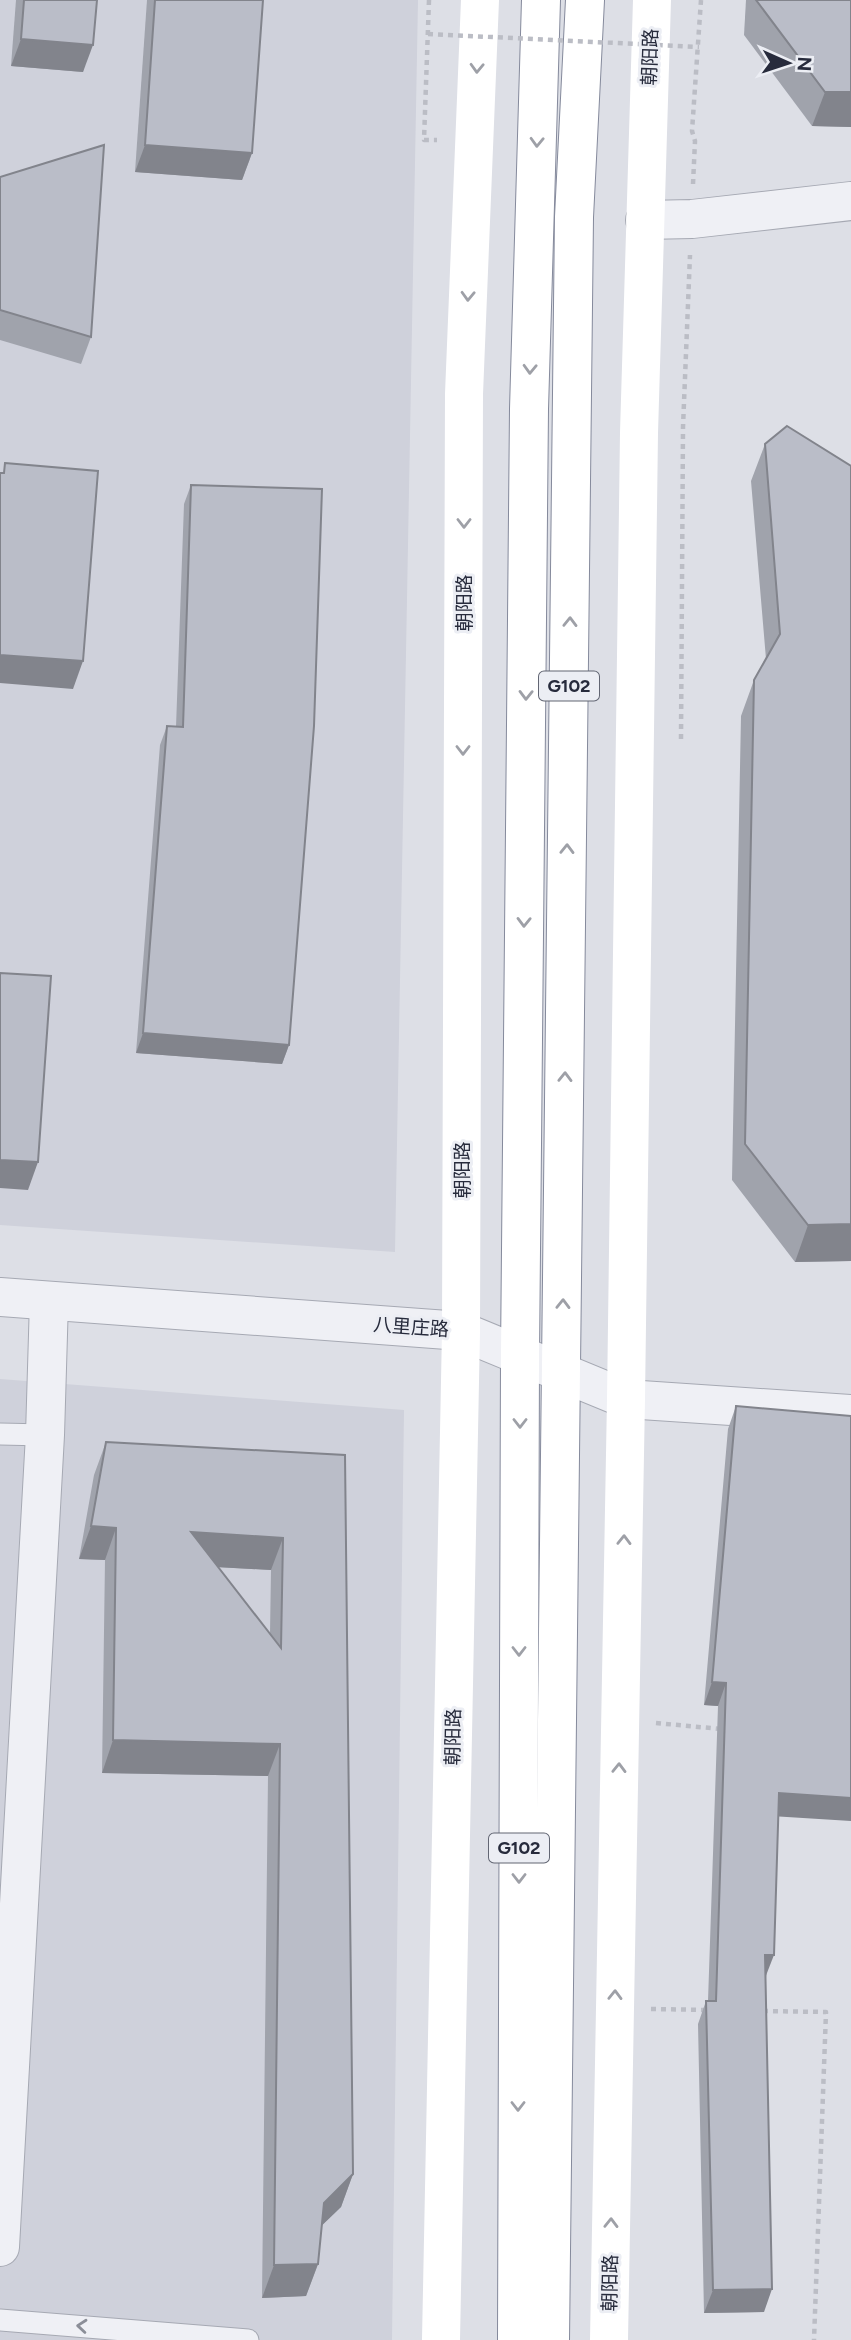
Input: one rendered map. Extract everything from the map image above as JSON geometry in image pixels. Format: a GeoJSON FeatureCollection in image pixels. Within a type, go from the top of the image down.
{"type":"FeatureCollection","features":[{"type":"Feature","properties":{"kind":"main road","name":"朝阳路"},"geometry":{"type":"LineString","coordinates":[[441,2340],[461,1331],[464,394],[480,0]]}},
{"type":"Feature","properties":{"kind":"main road","name":"G102"},"geometry":{"type":"LineString","coordinates":[[517,2340],[520,1355],[528,409],[541,0]]}},
{"type":"Feature","properties":{"kind":"main road","name":"G102"},"geometry":{"type":"LineString","coordinates":[[550,2340],[574,217],[584,0]]}},
{"type":"Feature","properties":{"kind":"main road","name":"朝阳路"},"geometry":{"type":"LineString","coordinates":[[609,2340],[626,1399],[639,419],[652,0]]}},
{"type":"Feature","properties":{"kind":"street"},"geometry":{"type":"LineString","coordinates":[[645,220],[692,219],[851,201]]}},
{"type":"Feature","properties":{"kind":"street","name":"八里庄路"},"geometry":{"type":"LineString","coordinates":[[0,1297],[461,1331],[626,1399],[851,1414]]}},
{"type":"Feature","properties":{"kind":"street"},"geometry":{"type":"LineString","coordinates":[[0,2247],[45,1435],[49,1301]]}},
{"type":"Feature","properties":{"kind":"lane"},"geometry":{"type":"LineString","coordinates":[[0,1434],[45,1435]]}},
{"type":"Feature","properties":{"kind":"lane"},"geometry":{"type":"LineString","coordinates":[[0,2320],[248,2340]]}},
{"type":"Feature","properties":{"kind":"path"},"geometry":{"type":"LineString","coordinates":[[424,140],[429,0]]}},
{"type":"Feature","properties":{"kind":"path"},"geometry":{"type":"LineString","coordinates":[[681,739],[683,428],[695,141],[692,131],[701,0]]}},
{"type":"Feature","properties":{"kind":"path"},"geometry":{"type":"LineString","coordinates":[[428,34],[699,47]]}},
{"type":"Feature","properties":{"kind":"path"},"geometry":{"type":"LineString","coordinates":[[620,1720],[729,1730]]}},
{"type":"Feature","properties":{"kind":"path"},"geometry":{"type":"LineString","coordinates":[[615,2009],[720,2010]]}},
{"type":"Feature","properties":{"kind":"path"},"geometry":{"type":"LineString","coordinates":[[760,2011],[826,2012],[814,2340]]}},
{"type":"Feature","properties":{"kind":"shaded area"},"geometry":{"type":"Polygon","coordinates":[[[0,0],[418,0],[395,1252],[0,1225],[0,0]]]}},
{"type":"Feature","properties":{"kind":"shaded area"},"geometry":{"type":"Polygon","coordinates":[[[0,1379],[404,1410],[392,2340],[0,2340],[0,1379]]]}},
{"type":"Feature","properties":{"kind":"building"},"geometry":{"type":"Polygon","coordinates":[[[24,0],[97,0],[93,45],[21,39],[24,0]]]}},
{"type":"Feature","properties":{"kind":"building"},"geometry":{"type":"Polygon","coordinates":[[[155,0],[263,0],[252,153],[145,145],[155,0]]]}},
{"type":"Feature","properties":{"kind":"building"},"geometry":{"type":"Polygon","coordinates":[[[756,0],[851,0],[851,92],[825,92],[756,0]]]}},
{"type":"Feature","properties":{"kind":"building"},"geometry":{"type":"Polygon","coordinates":[[[104,145],[91,337],[0,310],[0,177],[104,145]]]}},
{"type":"Feature","properties":{"kind":"building"},"geometry":{"type":"Polygon","coordinates":[[[787,426],[851,466],[851,1224],[808,1225],[745,1144],[754,680],[780,634],[765,444],[787,426]]]}},
{"type":"Feature","properties":{"kind":"building"},"geometry":{"type":"Polygon","coordinates":[[[5,463],[98,471],[83,661],[0,655],[0,473],[4,473],[5,463]]]}},
{"type":"Feature","properties":{"kind":"building"},"geometry":{"type":"Polygon","coordinates":[[[191,485],[322,489],[314,726],[289,1045],[143,1033],[167,726],[183,727],[191,485]]]}},
{"type":"Feature","properties":{"kind":"building"},"geometry":{"type":"Polygon","coordinates":[[[0,973],[51,976],[38,1162],[0,1160],[0,973]]]}},
{"type":"Feature","properties":{"kind":"building"},"geometry":{"type":"Polygon","coordinates":[[[736,1406],[851,1416],[851,1798],[779,1793],[774,1955],[765,1955],[772,2289],[713,2290],[706,2001],[716,2001],[726,1683],[712,1682],[736,1406]]]}},
{"type":"Feature","properties":{"kind":"building"},"geometry":{"type":"Polygon","coordinates":[[[106,1442],[345,1455],[353,2174],[324,2203],[318,2264],[274,2265],[280,1744],[113,1740],[116,1528],[91,1526],[106,1442]],[[191,1532],[281,1648],[283,1538],[191,1532]]]}}]}
